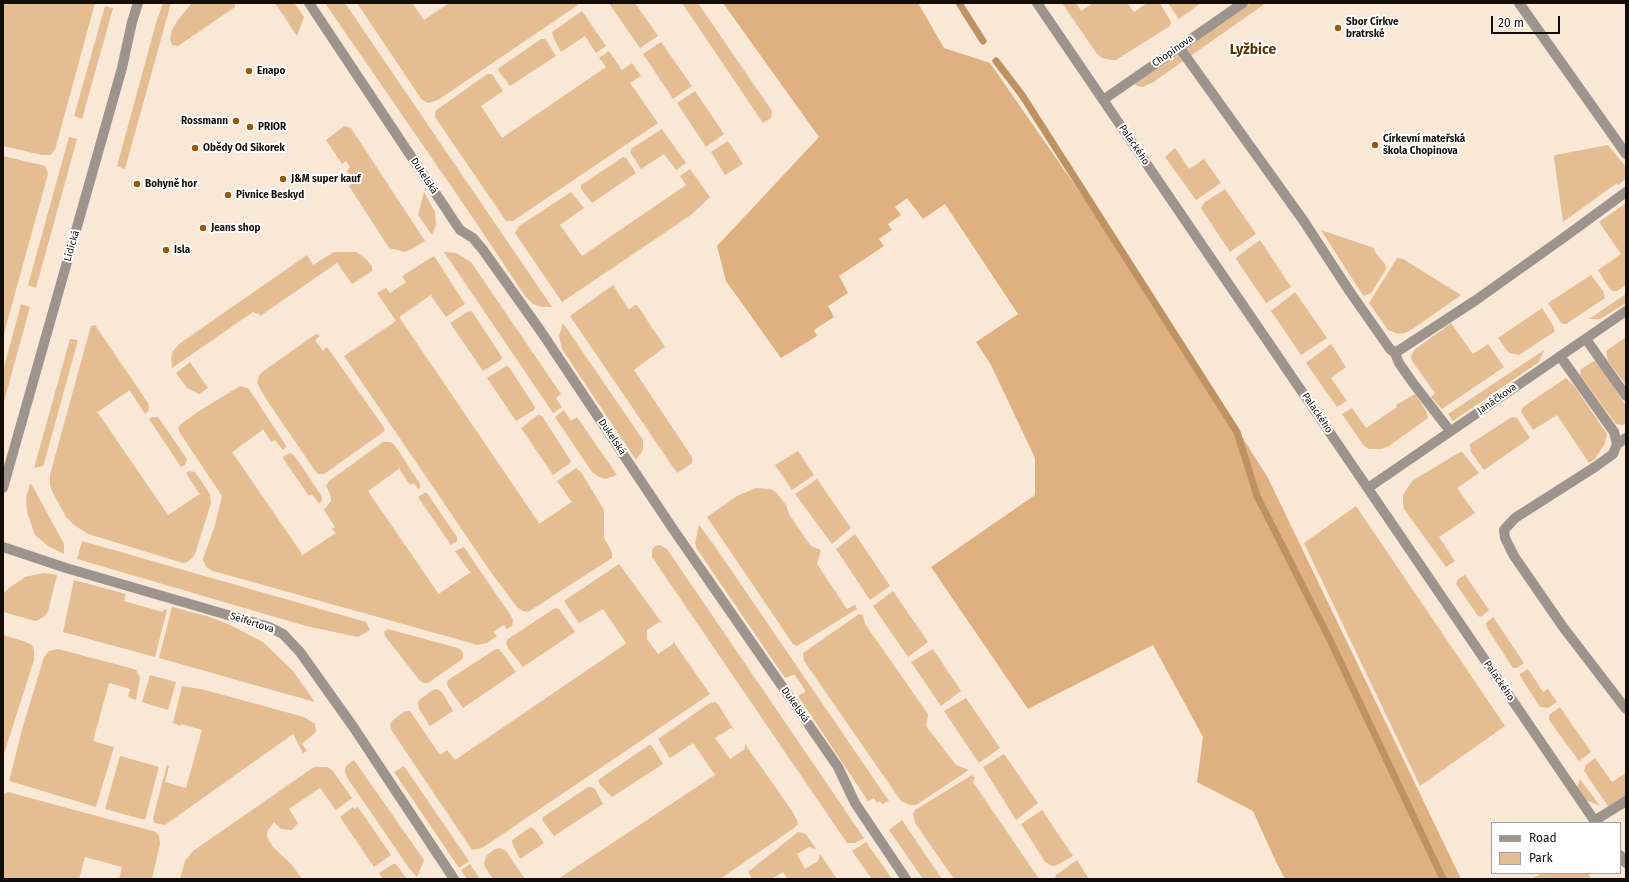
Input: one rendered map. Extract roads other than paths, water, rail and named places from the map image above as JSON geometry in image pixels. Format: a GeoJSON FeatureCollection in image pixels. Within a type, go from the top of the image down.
{"type":"FeatureCollection","features":[{"type":"Feature","properties":{"kind":"street","name":"Lidická"},"geometry":{"type":"LineString","coordinates":[[3,488],[122,68],[132,22],[138,3]]}},
{"type":"Feature","properties":{"kind":"street","name":"Dukelská"},"geometry":{"type":"LineString","coordinates":[[310,3],[460,230],[473,238],[483,250],[540,330],[673,529],[838,767],[855,803],[906,879]]}},
{"type":"Feature","properties":{"kind":"street","name":"Palackého"},"geometry":{"type":"LineString","coordinates":[[1037,3],[1595,822]]}},
{"type":"Feature","properties":{"kind":"street","name":"Chopinova"},"geometry":{"type":"LineString","coordinates":[[1103,100],[1243,3]]}},
{"type":"Feature","properties":{"kind":"street"},"geometry":{"type":"LineString","coordinates":[[1519,3],[1626,154]]}},
{"type":"Feature","properties":{"kind":"street"},"geometry":{"type":"LineString","coordinates":[[1179,47],[1298,214],[1390,349],[1396,353],[1399,364],[1450,431]]}},
{"type":"Feature","properties":{"kind":"street"},"geometry":{"type":"LineString","coordinates":[[1396,353],[1502,281],[1626,192]]}},
{"type":"Feature","properties":{"kind":"street","name":"Janáčkova"},"geometry":{"type":"LineString","coordinates":[[1368,488],[1626,311]]}},
{"type":"Feature","properties":{"kind":"street"},"geometry":{"type":"LineString","coordinates":[[1586,339],[1626,396]]}},
{"type":"Feature","properties":{"kind":"street"},"geometry":{"type":"LineString","coordinates":[[1560,356],[1622,441],[1613,454],[1595,467],[1515,518],[1504,530],[1504,538],[1514,556],[1563,627],[1626,708]]}},
{"type":"Feature","properties":{"kind":"street","name":"Seifertova"},"geometry":{"type":"LineString","coordinates":[[3,547],[66,568],[269,627],[283,634],[300,652],[354,728],[454,879]]}},
{"type":"Feature","properties":{"kind":"street"},"geometry":{"type":"LineString","coordinates":[[1595,822],[1626,801]]}},
{"type":"Feature","properties":{"kind":"waterway"},"geometry":{"type":"LineString","coordinates":[[959,3],[983,41]]}},
{"type":"Feature","properties":{"kind":"waterway"},"geometry":{"type":"LineString","coordinates":[[996,61],[1022,95],[1237,432],[1257,496],[1330,640],[1443,879]]}},
{"type":"Feature","properties":{"kind":"place","name":"Sbor Církve bratrské"},"geometry":{"type":"Point","coordinates":[1338,28]}},
{"type":"Feature","properties":{"kind":"place","name":"Enapo"},"geometry":{"type":"Point","coordinates":[249,71]}},
{"type":"Feature","properties":{"kind":"place","name":"Rossmann"},"geometry":{"type":"Point","coordinates":[236,121]}},
{"type":"Feature","properties":{"kind":"place","name":"PRIOR"},"geometry":{"type":"Point","coordinates":[250,127]}},
{"type":"Feature","properties":{"kind":"place","name":"Církevní mateřská škola Chopinova"},"geometry":{"type":"Point","coordinates":[1375,145]}},
{"type":"Feature","properties":{"kind":"place","name":"Obědy Od Sikorek"},"geometry":{"type":"Point","coordinates":[195,148]}},
{"type":"Feature","properties":{"kind":"place","name":"J&M super kauf"},"geometry":{"type":"Point","coordinates":[283,179]}},
{"type":"Feature","properties":{"kind":"place","name":"Bohyně hor"},"geometry":{"type":"Point","coordinates":[137,184]}},
{"type":"Feature","properties":{"kind":"place","name":"Pivnice Beskyd"},"geometry":{"type":"Point","coordinates":[228,195]}},
{"type":"Feature","properties":{"kind":"place","name":"Jeans shop"},"geometry":{"type":"Point","coordinates":[203,228]}},
{"type":"Feature","properties":{"kind":"place","name":"Isla"},"geometry":{"type":"Point","coordinates":[166,250]}},
{"type":"Feature","properties":{"kind":"district","name":"Lyžbice"},"geometry":{"type":"Point","coordinates":[1253,50]}}]}
